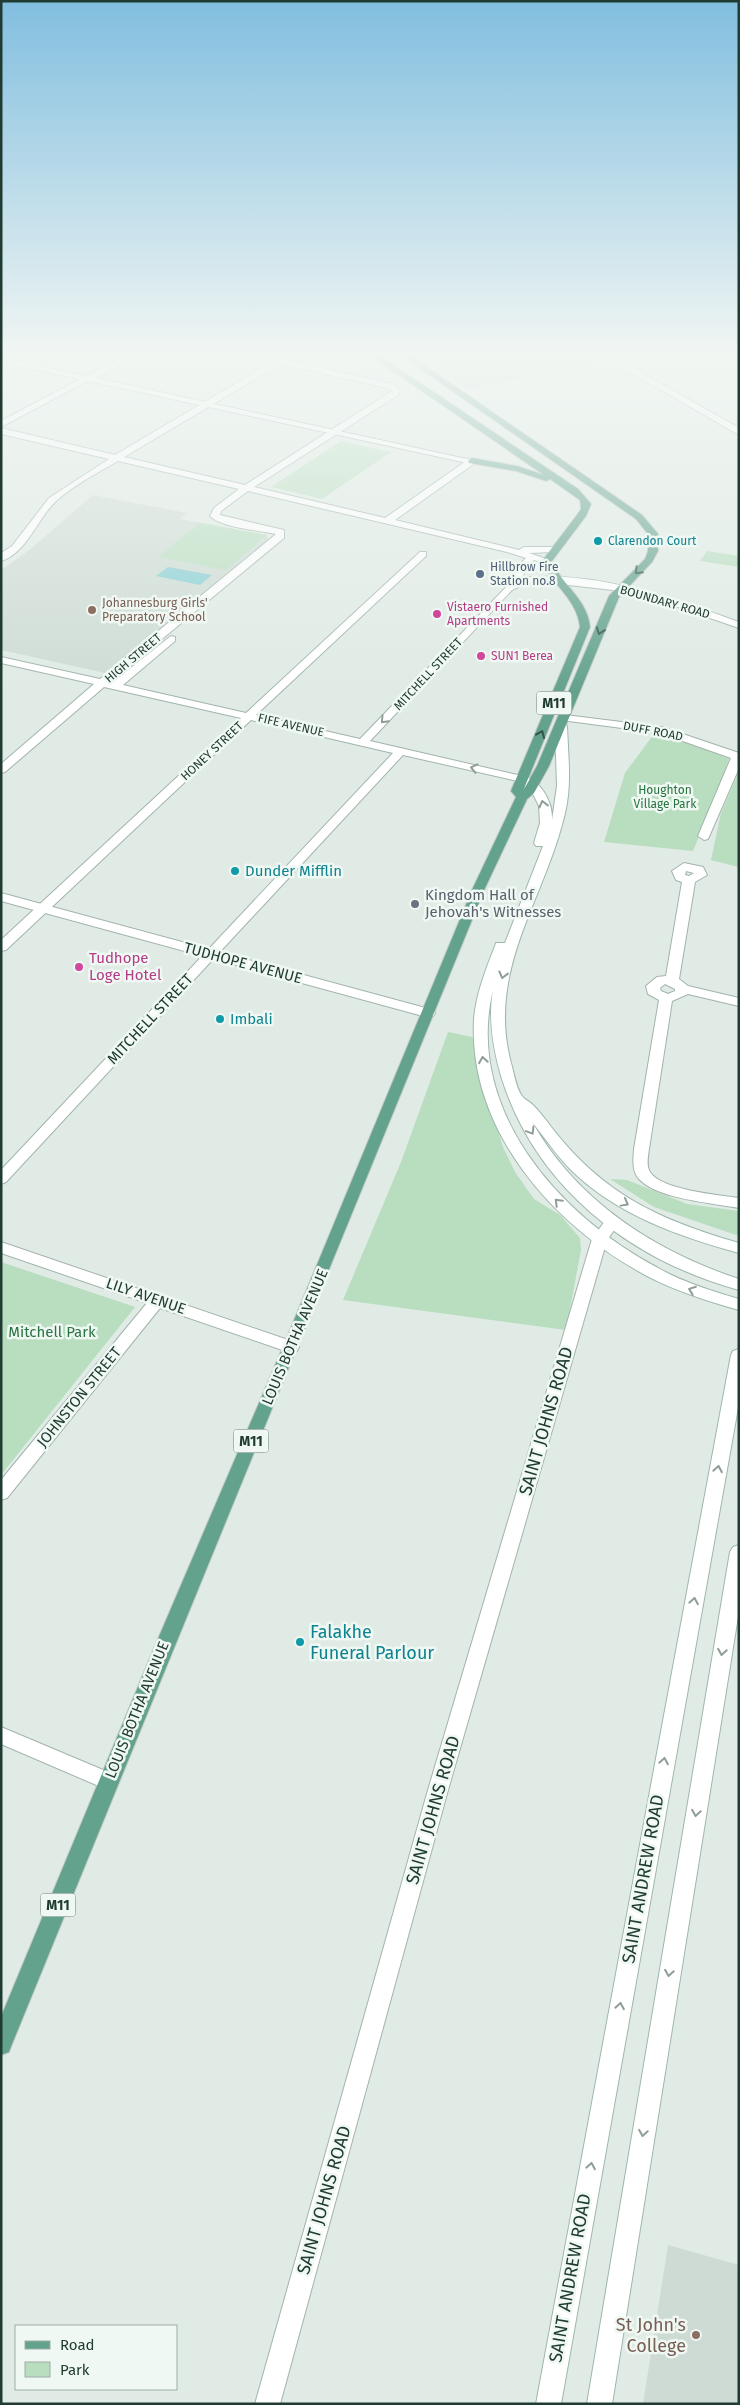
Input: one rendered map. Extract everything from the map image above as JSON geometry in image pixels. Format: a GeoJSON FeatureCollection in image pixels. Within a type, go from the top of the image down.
{"type":"FeatureCollection","features":[{"type":"Feature","properties":{"kind":"main road"},"geometry":{"type":"LineString","coordinates":[[513,468],[562,483]]}},
{"type":"Feature","properties":{"kind":"main road"},"geometry":{"type":"LineString","coordinates":[[540,468],[581,496],[586,507],[583,517],[554,549],[547,561]]}},
{"type":"Feature","properties":{"kind":"main road","name":"M11"},"geometry":{"type":"LineString","coordinates":[[527,782],[563,722],[609,608],[621,588],[641,568],[653,552],[653,534],[640,517],[569,468]]}},
{"type":"Feature","properties":{"kind":"main road","name":"M11"},"geometry":{"type":"LineString","coordinates":[[527,782],[585,627],[582,609],[547,561]]}},
{"type":"Feature","properties":{"kind":"main road","name":"LOUIS BOTHA AVENUE"},"geometry":{"type":"LineString","coordinates":[[1,2044],[108,1782],[291,1347],[479,888],[522,797],[528,793],[527,782]]}},
{"type":"Feature","properties":{"kind":"street"},"geometry":{"type":"LineString","coordinates":[[1,558],[15,548],[52,500],[99,468]]}},
{"type":"Feature","properties":{"kind":"street"},"geometry":{"type":"LineString","coordinates":[[161,468],[510,550],[547,561]]}},
{"type":"Feature","properties":{"kind":"street"},"geometry":{"type":"LineString","coordinates":[[115,686],[289,540],[290,536],[281,532],[214,516],[218,510],[247,488],[278,468]]}},
{"type":"Feature","properties":{"kind":"street"},"geometry":{"type":"LineString","coordinates":[[386,522],[462,468]]}},
{"type":"Feature","properties":{"kind":"street","name":"HIGH STREET"},"geometry":{"type":"LineString","coordinates":[[1,770],[281,536],[281,532]]}},
{"type":"Feature","properties":{"kind":"street"},"geometry":{"type":"LineString","coordinates":[[1,545],[15,548]]}},
{"type":"Feature","properties":{"kind":"street"},"geometry":{"type":"LineString","coordinates":[[510,550],[554,549]]}},
{"type":"Feature","properties":{"kind":"street","name":"HONEY STREET"},"geometry":{"type":"LineString","coordinates":[[1,947],[423,554]]}},
{"type":"Feature","properties":{"kind":"street","name":"MITCHELL STREET"},"geometry":{"type":"LineString","coordinates":[[363,742],[514,584],[522,567],[532,557]]}},
{"type":"Feature","properties":{"kind":"street"},"geometry":{"type":"LineString","coordinates":[[514,584],[532,579],[560,581]]}},
{"type":"Feature","properties":{"kind":"street","name":"BOUNDARY ROAD"},"geometry":{"type":"LineString","coordinates":[[560,581],[621,588],[673,602],[739,625]]}},
{"type":"Feature","properties":{"kind":"street","name":"FIFE AVENUE"},"geometry":{"type":"LineString","coordinates":[[1,660],[363,742],[527,782]]}},
{"type":"Feature","properties":{"kind":"street"},"geometry":{"type":"LineString","coordinates":[[563,722],[564,778],[561,806],[506,961],[498,993],[498,1022],[501,1050],[515,1096],[525,1122],[546,1156],[570,1184],[612,1222],[664,1254],[701,1271],[739,1285]]}},
{"type":"Feature","properties":{"kind":"street","name":"DUFF ROAD"},"geometry":{"type":"LineString","coordinates":[[563,722],[662,730],[738,757]]}},
{"type":"Feature","properties":{"kind":"street","name":"MITCHELL STREET"},"geometry":{"type":"LineString","coordinates":[[1,1179],[401,751]]}},
{"type":"Feature","properties":{"kind":"street"},"geometry":{"type":"LineString","coordinates":[[704,836],[738,757]]}},
{"type":"Feature","properties":{"kind":"street"},"geometry":{"type":"LineString","coordinates":[[527,782],[542,796],[545,807],[545,831],[488,985],[481,1020],[483,1062],[494,1102],[511,1141],[537,1179],[573,1217],[600,1239],[631,1260],[670,1281],[739,1306]]}},
{"type":"Feature","properties":{"kind":"street"},"geometry":{"type":"LineString","coordinates":[[672,981],[681,917],[689,880]]}},
{"type":"Feature","properties":{"kind":"street","name":"TUDHOPE AVENUE"},"geometry":{"type":"LineString","coordinates":[[1,897],[428,1013]]}},
{"type":"Feature","properties":{"kind":"street"},"geometry":{"type":"LineString","coordinates":[[683,989],[679,996],[666,998],[653,991],[652,986],[662,980],[672,981],[683,989],[739,1002]]}},
{"type":"Feature","properties":{"kind":"street"},"geometry":{"type":"LineString","coordinates":[[666,998],[642,1141],[640,1162],[643,1174],[648,1180],[672,1190],[739,1203]]}},
{"type":"Feature","properties":{"kind":"street"},"geometry":{"type":"LineString","coordinates":[[515,1096],[530,1110],[567,1157],[601,1188],[624,1203],[673,1226],[739,1248]]}},
{"type":"Feature","properties":{"kind":"street","name":"SAINT JOHNS ROAD"},"geometry":{"type":"LineString","coordinates":[[267,2404],[438,1790],[600,1239],[612,1222]]}},
{"type":"Feature","properties":{"kind":"street","name":"LILY AVENUE"},"geometry":{"type":"LineString","coordinates":[[1,1247],[291,1347]]}},
{"type":"Feature","properties":{"kind":"street","name":"JOHNSTON STREET"},"geometry":{"type":"LineString","coordinates":[[1,1493],[158,1300]]}},
{"type":"Feature","properties":{"kind":"street","name":"SAINT ANDREW ROAD"},"geometry":{"type":"LineString","coordinates":[[548,2404],[739,1355]]}},
{"type":"Feature","properties":{"kind":"street"},"geometry":{"type":"LineString","coordinates":[[599,2404],[739,1552]]}},
{"type":"Feature","properties":{"kind":"street"},"geometry":{"type":"LineString","coordinates":[[1,1735],[108,1782]]}},
{"type":"Feature","properties":{"kind":"shaded area","name":"Johannesburg Girls' Preparatory School"},"geometry":{"type":"Polygon","coordinates":[[[93,495],[187,513],[180,519],[267,535],[268,540],[105,673],[1,650],[1,570],[28,551],[93,495]]]}},
{"type":"Feature","properties":{"kind":"shaded area","name":"St John's College"},"geometry":{"type":"Polygon","coordinates":[[[668,2245],[739,2265],[739,2404],[643,2404],[668,2245]]]}},
{"type":"Feature","properties":{"kind":"green space"},"geometry":{"type":"Polygon","coordinates":[[[300,468],[367,468],[322,499],[271,487],[300,468]]]}},
{"type":"Feature","properties":{"kind":"green space"},"geometry":{"type":"Polygon","coordinates":[[[200,523],[267,535],[226,570],[158,557],[200,523]]]}},
{"type":"Feature","properties":{"kind":"green space"},"geometry":{"type":"Polygon","coordinates":[[[707,551],[739,556],[739,567],[700,561],[707,551]]]}},
{"type":"Feature","properties":{"kind":"green space","name":"Houghton Village Park"},"geometry":{"type":"Polygon","coordinates":[[[654,734],[695,743],[729,759],[720,784],[723,792],[713,803],[693,851],[604,842],[625,773],[654,734]]]}},
{"type":"Feature","properties":{"kind":"green space"},"geometry":{"type":"Polygon","coordinates":[[[739,772],[739,867],[711,860],[721,813],[739,772]]]}},
{"type":"Feature","properties":{"kind":"green space"},"geometry":{"type":"Polygon","coordinates":[[[448,1032],[477,1038],[483,1082],[503,1147],[515,1172],[534,1199],[560,1215],[580,1238],[581,1250],[566,1330],[343,1300],[401,1162],[448,1032]]]}},
{"type":"Feature","properties":{"kind":"green space"},"geometry":{"type":"Polygon","coordinates":[[[610,1179],[627,1180],[687,1204],[739,1211],[739,1236],[654,1207],[610,1179]]]}},
{"type":"Feature","properties":{"kind":"green space","name":"Mitchell Park"},"geometry":{"type":"Polygon","coordinates":[[[1,1262],[135,1307],[1,1475],[1,1262]]]}},
{"type":"Feature","properties":{"kind":"water"},"geometry":{"type":"Polygon","coordinates":[[[168,567],[212,575],[200,585],[156,576],[168,567]]]}},
{"type":"Feature","properties":{"kind":"place","name":"Clarendon Court"},"geometry":{"type":"Point","coordinates":[598,541]}},
{"type":"Feature","properties":{"kind":"place","name":"Hillbrow Fire Station no.8"},"geometry":{"type":"Point","coordinates":[480,574]}},
{"type":"Feature","properties":{"kind":"place","name":"Johannesburg Girls' Preparatory School"},"geometry":{"type":"Point","coordinates":[92,610]}},
{"type":"Feature","properties":{"kind":"place","name":"Vistaero Furnished Apartments"},"geometry":{"type":"Point","coordinates":[437,614]}},
{"type":"Feature","properties":{"kind":"place","name":"SUN1 Berea"},"geometry":{"type":"Point","coordinates":[481,656]}},
{"type":"Feature","properties":{"kind":"place","name":"Dunder Mifflin"},"geometry":{"type":"Point","coordinates":[235,871]}},
{"type":"Feature","properties":{"kind":"place","name":"Kingdom Hall of Jehovah's Witnesses"},"geometry":{"type":"Point","coordinates":[415,904]}},
{"type":"Feature","properties":{"kind":"place","name":"Tudhope Loge Hotel"},"geometry":{"type":"Point","coordinates":[79,967]}},
{"type":"Feature","properties":{"kind":"place","name":"Imbali"},"geometry":{"type":"Point","coordinates":[220,1019]}},
{"type":"Feature","properties":{"kind":"place","name":"Falakhe Funeral Parlour"},"geometry":{"type":"Point","coordinates":[300,1642]}},
{"type":"Feature","properties":{"kind":"place","name":"St John's College"},"geometry":{"type":"Point","coordinates":[696,2335]}}]}
